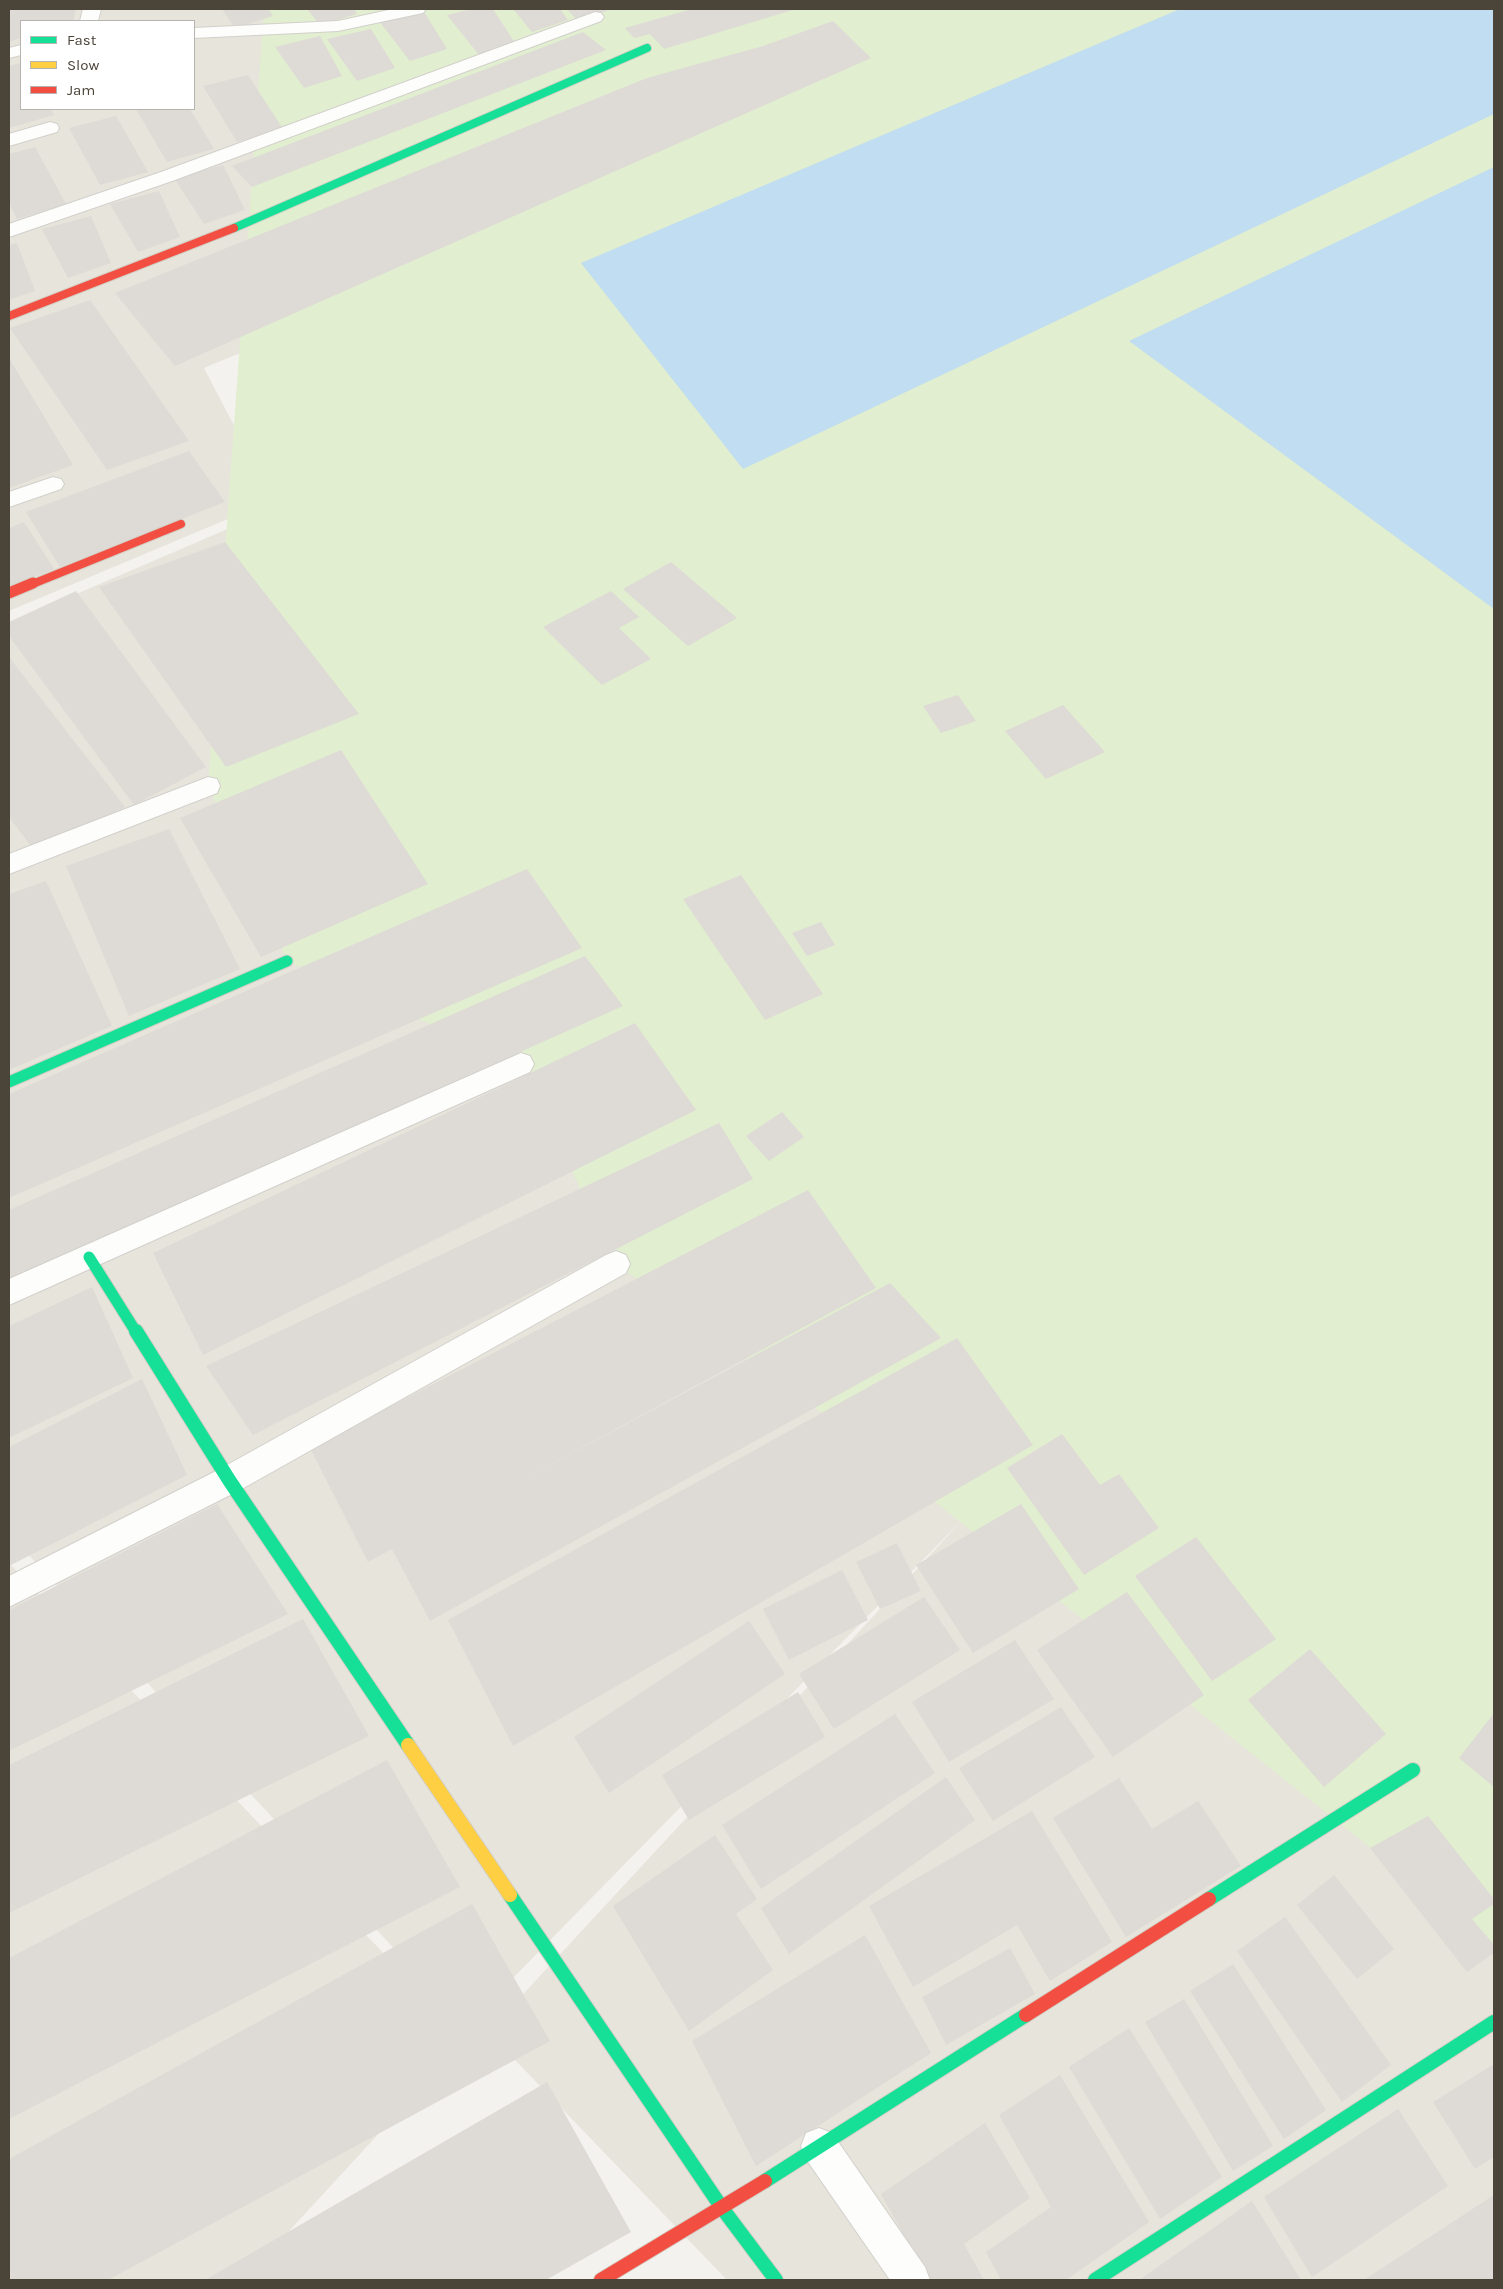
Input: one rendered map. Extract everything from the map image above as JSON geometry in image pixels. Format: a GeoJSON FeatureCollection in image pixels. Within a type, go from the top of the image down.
{"type":"FeatureCollection","features":[{"type":"Feature","properties":{"kind":"street"},"geometry":{"type":"LineString","coordinates":[[195,33],[338,26],[417,9]]}},
{"type":"Feature","properties":{"kind":"street"},"geometry":{"type":"LineString","coordinates":[[9,231],[168,176],[595,17]]}},
{"type":"Feature","properties":{"kind":"street"},"geometry":{"type":"LineString","coordinates":[[9,316],[223,233],[647,48]]}},
{"type":"Feature","properties":{"kind":"street"},"geometry":{"type":"LineString","coordinates":[[9,140],[50,128]]}},
{"type":"Feature","properties":{"kind":"street"},"geometry":{"type":"LineString","coordinates":[[9,500],[53,484]]}},
{"type":"Feature","properties":{"kind":"street"},"geometry":{"type":"LineString","coordinates":[[9,593],[181,524]]}},
{"type":"Feature","properties":{"kind":"street"},"geometry":{"type":"LineString","coordinates":[[9,864],[208,786]]}},
{"type":"Feature","properties":{"kind":"street"},"geometry":{"type":"LineString","coordinates":[[9,1082],[287,962]]}},
{"type":"Feature","properties":{"kind":"street"},"geometry":{"type":"LineString","coordinates":[[9,1292],[522,1064]]}},
{"type":"Feature","properties":{"kind":"street"},"geometry":{"type":"LineString","coordinates":[[89,1257],[229,1480],[722,2208],[776,2280]]}},
{"type":"Feature","properties":{"kind":"street"},"geometry":{"type":"LineString","coordinates":[[9,1592],[229,1480],[616,1264]]}},
{"type":"Feature","properties":{"kind":"street"},"geometry":{"type":"LineString","coordinates":[[601,2280],[722,2208],[1414,1770]]}},
{"type":"Feature","properties":{"kind":"street"},"geometry":{"type":"LineString","coordinates":[[1095,2280],[1494,2022]]}},
{"type":"Feature","properties":{"kind":"street"},"geometry":{"type":"LineString","coordinates":[[819,2146],[912,2280]]}},
{"type":"Feature","properties":{"kind":"shaded area"},"geometry":{"type":"Polygon","coordinates":[[[9,9],[866,9],[927,69],[204,368],[273,500],[9,611],[9,9]]]}},
{"type":"Feature","properties":{"kind":"shaded area"},"geometry":{"type":"Polygon","coordinates":[[[267,512],[1494,1718],[1494,2280],[727,2280],[488,2032],[966,1516],[466,2026],[9,1534],[9,623],[267,512]]]}},
{"type":"Feature","properties":{"kind":"shaded area"},"geometry":{"type":"Polygon","coordinates":[[[9,1563],[466,2039],[244,2280],[9,2280],[9,1563]]]}},
{"type":"Feature","properties":{"kind":"green space"},"geometry":{"type":"Polygon","coordinates":[[[264,9],[1494,9],[1494,1946],[828,1417],[616,1264],[521,1064],[287,961],[208,786],[264,9]]]}},
{"type":"Feature","properties":{"kind":"water"},"geometry":{"type":"Polygon","coordinates":[[[1180,9],[1494,9],[1494,114],[743,469],[581,263],[1180,9]]]}},
{"type":"Feature","properties":{"kind":"water"},"geometry":{"type":"Polygon","coordinates":[[[1494,167],[1494,609],[1129,341],[1494,167]]]}},
{"type":"Feature","properties":{"kind":"building"},"geometry":{"type":"Polygon","coordinates":[[[9,9],[76,9],[73,20],[20,20],[20,38],[9,42],[9,9]]]}},
{"type":"Feature","properties":{"kind":"building"},"geometry":{"type":"Polygon","coordinates":[[[222,9],[268,9],[273,16],[235,28],[222,9]]]}},
{"type":"Feature","properties":{"kind":"building"},"geometry":{"type":"Polygon","coordinates":[[[307,9],[354,9],[357,14],[320,25],[307,9]]]}},
{"type":"Feature","properties":{"kind":"building"},"geometry":{"type":"Polygon","coordinates":[[[471,9],[493,9],[515,43],[479,55],[447,15],[471,9]]]}},
{"type":"Feature","properties":{"kind":"building"},"geometry":{"type":"Polygon","coordinates":[[[513,9],[560,9],[568,20],[532,32],[513,9]]]}},
{"type":"Feature","properties":{"kind":"building"},"geometry":{"type":"Polygon","coordinates":[[[567,9],[606,9],[607,11],[576,19],[567,9]]]}},
{"type":"Feature","properties":{"kind":"building"},"geometry":{"type":"Polygon","coordinates":[[[692,9],[796,9],[664,49],[650,34],[634,38],[625,28],[692,9]]]}},
{"type":"Feature","properties":{"kind":"building"},"geometry":{"type":"Polygon","coordinates":[[[423,10],[447,49],[410,61],[379,21],[423,10]]]}},
{"type":"Feature","properties":{"kind":"building"},"geometry":{"type":"Polygon","coordinates":[[[833,21],[871,58],[175,366],[115,293],[647,78],[763,46],[833,21]]]}},
{"type":"Feature","properties":{"kind":"building"},"geometry":{"type":"Polygon","coordinates":[[[371,29],[395,68],[357,81],[327,39],[371,29]]]}},
{"type":"Feature","properties":{"kind":"building"},"geometry":{"type":"Polygon","coordinates":[[[583,32],[606,50],[252,187],[232,166],[583,32]]]}},
{"type":"Feature","properties":{"kind":"building"},"geometry":{"type":"Polygon","coordinates":[[[320,36],[342,76],[304,88],[275,47],[320,36]]]}},
{"type":"Feature","properties":{"kind":"building"},"geometry":{"type":"Polygon","coordinates":[[[20,63],[20,110],[51,110],[54,115],[9,128],[9,66],[20,63]]]}},
{"type":"Feature","properties":{"kind":"building"},"geometry":{"type":"Polygon","coordinates":[[[248,75],[283,129],[237,142],[203,86],[248,75]]]}},
{"type":"Feature","properties":{"kind":"building"},"geometry":{"type":"Polygon","coordinates":[[[137,110],[191,110],[214,149],[167,162],[137,110]]]}},
{"type":"Feature","properties":{"kind":"building"},"geometry":{"type":"Polygon","coordinates":[[[116,116],[148,172],[100,185],[69,128],[116,116]]]}},
{"type":"Feature","properties":{"kind":"building"},"geometry":{"type":"Polygon","coordinates":[[[35,147],[66,204],[17,219],[9,203],[9,154],[35,147]]]}},
{"type":"Feature","properties":{"kind":"building"},"geometry":{"type":"Polygon","coordinates":[[[223,165],[245,210],[204,224],[174,178],[223,165]]]}},
{"type":"Feature","properties":{"kind":"building"},"geometry":{"type":"Polygon","coordinates":[[[159,191],[180,237],[138,252],[110,204],[159,191]]]}},
{"type":"Feature","properties":{"kind":"building"},"geometry":{"type":"Polygon","coordinates":[[[91,216],[111,263],[68,278],[42,229],[91,216]]]}},
{"type":"Feature","properties":{"kind":"building"},"geometry":{"type":"Polygon","coordinates":[[[17,243],[35,291],[9,300],[9,245],[17,243]]]}},
{"type":"Feature","properties":{"kind":"building"},"geometry":{"type":"Polygon","coordinates":[[[90,300],[189,441],[107,470],[10,328],[90,300]]]}},
{"type":"Feature","properties":{"kind":"building"},"geometry":{"type":"Polygon","coordinates":[[[9,358],[73,465],[9,488],[9,358]]]}},
{"type":"Feature","properties":{"kind":"building"},"geometry":{"type":"Polygon","coordinates":[[[189,451],[225,502],[60,567],[26,512],[189,451]]]}},
{"type":"Feature","properties":{"kind":"building"},"geometry":{"type":"Polygon","coordinates":[[[24,522],[54,569],[9,587],[9,528],[24,522]]]}},
{"type":"Feature","properties":{"kind":"building"},"geometry":{"type":"Polygon","coordinates":[[[225,542],[359,714],[226,767],[99,587],[225,542]]]}},
{"type":"Feature","properties":{"kind":"building"},"geometry":{"type":"Polygon","coordinates":[[[671,562],[737,618],[688,646],[623,589],[671,562]]]}},
{"type":"Feature","properties":{"kind":"building"},"geometry":{"type":"Polygon","coordinates":[[[76,591],[206,767],[134,805],[9,636],[9,622],[76,591]]]}},
{"type":"Feature","properties":{"kind":"building"},"geometry":{"type":"Polygon","coordinates":[[[611,591],[639,617],[619,628],[651,659],[602,685],[543,627],[611,591]]]}},
{"type":"Feature","properties":{"kind":"building"},"geometry":{"type":"Polygon","coordinates":[[[9,657],[125,807],[34,850],[9,817],[9,657]]]}},
{"type":"Feature","properties":{"kind":"building"},"geometry":{"type":"Polygon","coordinates":[[[958,695],[976,721],[941,733],[923,706],[958,695]]]}},
{"type":"Feature","properties":{"kind":"building"},"geometry":{"type":"Polygon","coordinates":[[[1063,705],[1105,752],[1046,779],[1005,731],[1063,705]]]}},
{"type":"Feature","properties":{"kind":"building"},"geometry":{"type":"Polygon","coordinates":[[[341,750],[428,884],[261,957],[180,818],[341,750]]]}},
{"type":"Feature","properties":{"kind":"building"},"geometry":{"type":"Polygon","coordinates":[[[169,829],[240,969],[129,1016],[66,866],[169,829]]]}},
{"type":"Feature","properties":{"kind":"building"},"geometry":{"type":"Polygon","coordinates":[[[527,869],[582,948],[9,1198],[9,1094],[527,869]]]}},
{"type":"Feature","properties":{"kind":"building"},"geometry":{"type":"Polygon","coordinates":[[[741,875],[823,994],[765,1020],[683,899],[741,875]]]}},
{"type":"Feature","properties":{"kind":"building"},"geometry":{"type":"Polygon","coordinates":[[[46,881],[112,1026],[9,1070],[9,894],[46,881]]]}},
{"type":"Feature","properties":{"kind":"building"},"geometry":{"type":"Polygon","coordinates":[[[821,922],[835,945],[807,956],[792,933],[821,922]]]}},
{"type":"Feature","properties":{"kind":"building"},"geometry":{"type":"Polygon","coordinates":[[[585,956],[623,1006],[9,1281],[9,1210],[585,956]]]}},
{"type":"Feature","properties":{"kind":"building"},"geometry":{"type":"Polygon","coordinates":[[[635,1023],[696,1110],[203,1355],[153,1253],[635,1023]]]}},
{"type":"Feature","properties":{"kind":"building"},"geometry":{"type":"Polygon","coordinates":[[[782,1112],[804,1137],[769,1161],[746,1136],[782,1112]]]}},
{"type":"Feature","properties":{"kind":"building"},"geometry":{"type":"Polygon","coordinates":[[[719,1123],[753,1179],[253,1435],[206,1366],[719,1123]]]}},
{"type":"Feature","properties":{"kind":"building"},"geometry":{"type":"Polygon","coordinates":[[[808,1190],[876,1288],[516,1483],[890,1283],[941,1338],[430,1621],[392,1549],[368,1562],[310,1448],[808,1190]]]}},
{"type":"Feature","properties":{"kind":"building"},"geometry":{"type":"Polygon","coordinates":[[[92,1287],[133,1378],[9,1438],[9,1326],[92,1287]]]}},
{"type":"Feature","properties":{"kind":"building"},"geometry":{"type":"Polygon","coordinates":[[[957,1338],[1033,1445],[513,1746],[448,1620],[957,1338]]]}},
{"type":"Feature","properties":{"kind":"building"},"geometry":{"type":"Polygon","coordinates":[[[142,1379],[187,1475],[9,1566],[9,1447],[142,1379]]]}},
{"type":"Feature","properties":{"kind":"building"},"geometry":{"type":"Polygon","coordinates":[[[1062,1434],[1100,1485],[1119,1474],[1159,1528],[1084,1575],[1007,1468],[1062,1434]]]}},
{"type":"Feature","properties":{"kind":"building"},"geometry":{"type":"Polygon","coordinates":[[[217,1504],[288,1614],[9,1751],[9,1610],[217,1504]]]}},
{"type":"Feature","properties":{"kind":"building"},"geometry":{"type":"Polygon","coordinates":[[[1021,1504],[1079,1589],[973,1653],[916,1565],[1021,1504]]]}},
{"type":"Feature","properties":{"kind":"building"},"geometry":{"type":"Polygon","coordinates":[[[1196,1537],[1276,1639],[1212,1681],[1135,1576],[1196,1537]]]}},
{"type":"Feature","properties":{"kind":"building"},"geometry":{"type":"Polygon","coordinates":[[[897,1543],[921,1591],[880,1609],[856,1562],[897,1543]]]}},
{"type":"Feature","properties":{"kind":"building"},"geometry":{"type":"Polygon","coordinates":[[[842,1570],[868,1620],[789,1660],[763,1609],[842,1570]]]}},
{"type":"Feature","properties":{"kind":"building"},"geometry":{"type":"Polygon","coordinates":[[[1127,1592],[1204,1695],[1113,1757],[1037,1650],[1127,1592]]]}},
{"type":"Feature","properties":{"kind":"building"},"geometry":{"type":"Polygon","coordinates":[[[924,1597],[960,1650],[834,1729],[799,1674],[924,1597]]]}},
{"type":"Feature","properties":{"kind":"building"},"geometry":{"type":"Polygon","coordinates":[[[303,1619],[369,1736],[9,1913],[9,1765],[303,1619]]]}},
{"type":"Feature","properties":{"kind":"building"},"geometry":{"type":"Polygon","coordinates":[[[749,1621],[785,1674],[609,1793],[574,1737],[749,1621]]]}},
{"type":"Feature","properties":{"kind":"building"},"geometry":{"type":"Polygon","coordinates":[[[1015,1640],[1054,1699],[949,1762],[912,1702],[1015,1640]]]}},
{"type":"Feature","properties":{"kind":"building"},"geometry":{"type":"Polygon","coordinates":[[[1310,1649],[1386,1734],[1324,1787],[1248,1700],[1310,1649]]]}},
{"type":"Feature","properties":{"kind":"building"},"geometry":{"type":"Polygon","coordinates":[[[798,1692],[825,1737],[689,1820],[662,1775],[798,1692]]]}},
{"type":"Feature","properties":{"kind":"building"},"geometry":{"type":"Polygon","coordinates":[[[1061,1707],[1095,1757],[993,1821],[959,1768],[1061,1707]]]}},
{"type":"Feature","properties":{"kind":"building"},"geometry":{"type":"Polygon","coordinates":[[[1494,1713],[1494,1787],[1459,1758],[1494,1713]]]}},
{"type":"Feature","properties":{"kind":"building"},"geometry":{"type":"Polygon","coordinates":[[[895,1714],[935,1773],[761,1889],[722,1825],[895,1714]]]}},
{"type":"Feature","properties":{"kind":"building"},"geometry":{"type":"Polygon","coordinates":[[[387,1760],[460,1887],[9,2119],[9,1958],[387,1760]]]}},
{"type":"Feature","properties":{"kind":"building"},"geometry":{"type":"Polygon","coordinates":[[[946,1777],[975,1820],[789,1954],[761,1908],[946,1777]]]}},
{"type":"Feature","properties":{"kind":"building"},"geometry":{"type":"Polygon","coordinates":[[[1119,1778],[1152,1829],[1198,1801],[1241,1866],[1126,1937],[1053,1818],[1119,1778]]]}},
{"type":"Feature","properties":{"kind":"building"},"geometry":{"type":"Polygon","coordinates":[[[1032,1811],[1112,1942],[1050,1981],[1017,1925],[913,1987],[869,1906],[1032,1811]]]}},
{"type":"Feature","properties":{"kind":"building"},"geometry":{"type":"Polygon","coordinates":[[[1428,1816],[1494,1899],[1494,1904],[1472,1919],[1494,1945],[1494,1953],[1467,1972],[1370,1848],[1428,1816]]]}},
{"type":"Feature","properties":{"kind":"building"},"geometry":{"type":"Polygon","coordinates":[[[715,1835],[757,1899],[736,1914],[773,1970],[689,2031],[613,1906],[715,1835]]]}},
{"type":"Feature","properties":{"kind":"building"},"geometry":{"type":"Polygon","coordinates":[[[1334,1875],[1394,1949],[1357,1979],[1297,1905],[1334,1875]]]}},
{"type":"Feature","properties":{"kind":"building"},"geometry":{"type":"Polygon","coordinates":[[[472,1904],[550,2041],[108,2280],[9,2280],[9,2159],[472,1904]]]}},
{"type":"Feature","properties":{"kind":"building"},"geometry":{"type":"Polygon","coordinates":[[[1285,1917],[1391,2065],[1342,2102],[1237,1951],[1285,1917]]]}},
{"type":"Feature","properties":{"kind":"building"},"geometry":{"type":"Polygon","coordinates":[[[865,1935],[931,2053],[756,2166],[692,2041],[865,1935]]]}},
{"type":"Feature","properties":{"kind":"building"},"geometry":{"type":"Polygon","coordinates":[[[1010,1948],[1035,1994],[946,2045],[922,1997],[1010,1948]]]}},
{"type":"Feature","properties":{"kind":"building"},"geometry":{"type":"Polygon","coordinates":[[[1233,1964],[1326,2110],[1284,2139],[1190,1991],[1233,1964]]]}},
{"type":"Feature","properties":{"kind":"building"},"geometry":{"type":"Polygon","coordinates":[[[1184,1999],[1273,2146],[1233,2171],[1145,2022],[1184,1999]]]}},
{"type":"Feature","properties":{"kind":"building"},"geometry":{"type":"Polygon","coordinates":[[[1129,2028],[1222,2177],[1160,2219],[1069,2067],[1129,2028]]]}},
{"type":"Feature","properties":{"kind":"building"},"geometry":{"type":"Polygon","coordinates":[[[1494,2064],[1494,2157],[1475,2169],[1433,2102],[1494,2064]]]}},
{"type":"Feature","properties":{"kind":"building"},"geometry":{"type":"Polygon","coordinates":[[[1060,2075],[1149,2222],[1066,2280],[1001,2280],[986,2252],[1051,2207],[999,2115],[1060,2075]]]}},
{"type":"Feature","properties":{"kind":"building"},"geometry":{"type":"Polygon","coordinates":[[[547,2082],[631,2232],[546,2280],[205,2280],[547,2082]]]}},
{"type":"Feature","properties":{"kind":"building"},"geometry":{"type":"Polygon","coordinates":[[[1398,2109],[1448,2186],[1312,2277],[1264,2197],[1398,2109]]]}},
{"type":"Feature","properties":{"kind":"building"},"geometry":{"type":"Polygon","coordinates":[[[985,2123],[1030,2198],[964,2244],[984,2280],[929,2280],[881,2194],[985,2123]]]}},
{"type":"Feature","properties":{"kind":"building"},"geometry":{"type":"Polygon","coordinates":[[[1494,2195],[1494,2280],[1364,2280],[1494,2195]]]}},
{"type":"Feature","properties":{"kind":"building"},"geometry":{"type":"Polygon","coordinates":[[[1252,2201],[1301,2280],[1139,2280],[1252,2201]]]}},
{"type":"Feature","properties":{"kind":"traffic: fast"},"geometry":{"type":"LineString","coordinates":[[234,228],[647,48]]}},
{"type":"Feature","properties":{"kind":"traffic: fast"},"geometry":{"type":"LineString","coordinates":[[9,1082],[287,961]]}},
{"type":"Feature","properties":{"kind":"traffic: fast"},"geometry":{"type":"LineString","coordinates":[[89,1257],[229,1480],[408,1745]]}},
{"type":"Feature","properties":{"kind":"traffic: fast"},"geometry":{"type":"LineString","coordinates":[[1209,1899],[1413,1770]]}},
{"type":"Feature","properties":{"kind":"traffic: fast"},"geometry":{"type":"LineString","coordinates":[[510,1895],[722,2208],[776,2280]]}},
{"type":"Feature","properties":{"kind":"traffic: fast"},"geometry":{"type":"LineString","coordinates":[[765,2181],[1026,2015]]}},
{"type":"Feature","properties":{"kind":"traffic: fast"},"geometry":{"type":"LineString","coordinates":[[1095,2280],[1494,2022]]}},
{"type":"Feature","properties":{"kind":"traffic: slow"},"geometry":{"type":"LineString","coordinates":[[408,1745],[510,1895]]}},
{"type":"Feature","properties":{"kind":"traffic: jam"},"geometry":{"type":"LineString","coordinates":[[9,316],[234,228]]}},
{"type":"Feature","properties":{"kind":"traffic: jam"},"geometry":{"type":"LineString","coordinates":[[9,593],[181,524]]}},
{"type":"Feature","properties":{"kind":"traffic: jam"},"geometry":{"type":"LineString","coordinates":[[1026,2015],[1209,1899]]}},
{"type":"Feature","properties":{"kind":"traffic: jam"},"geometry":{"type":"LineString","coordinates":[[601,2280],[765,2181]]}}]}
